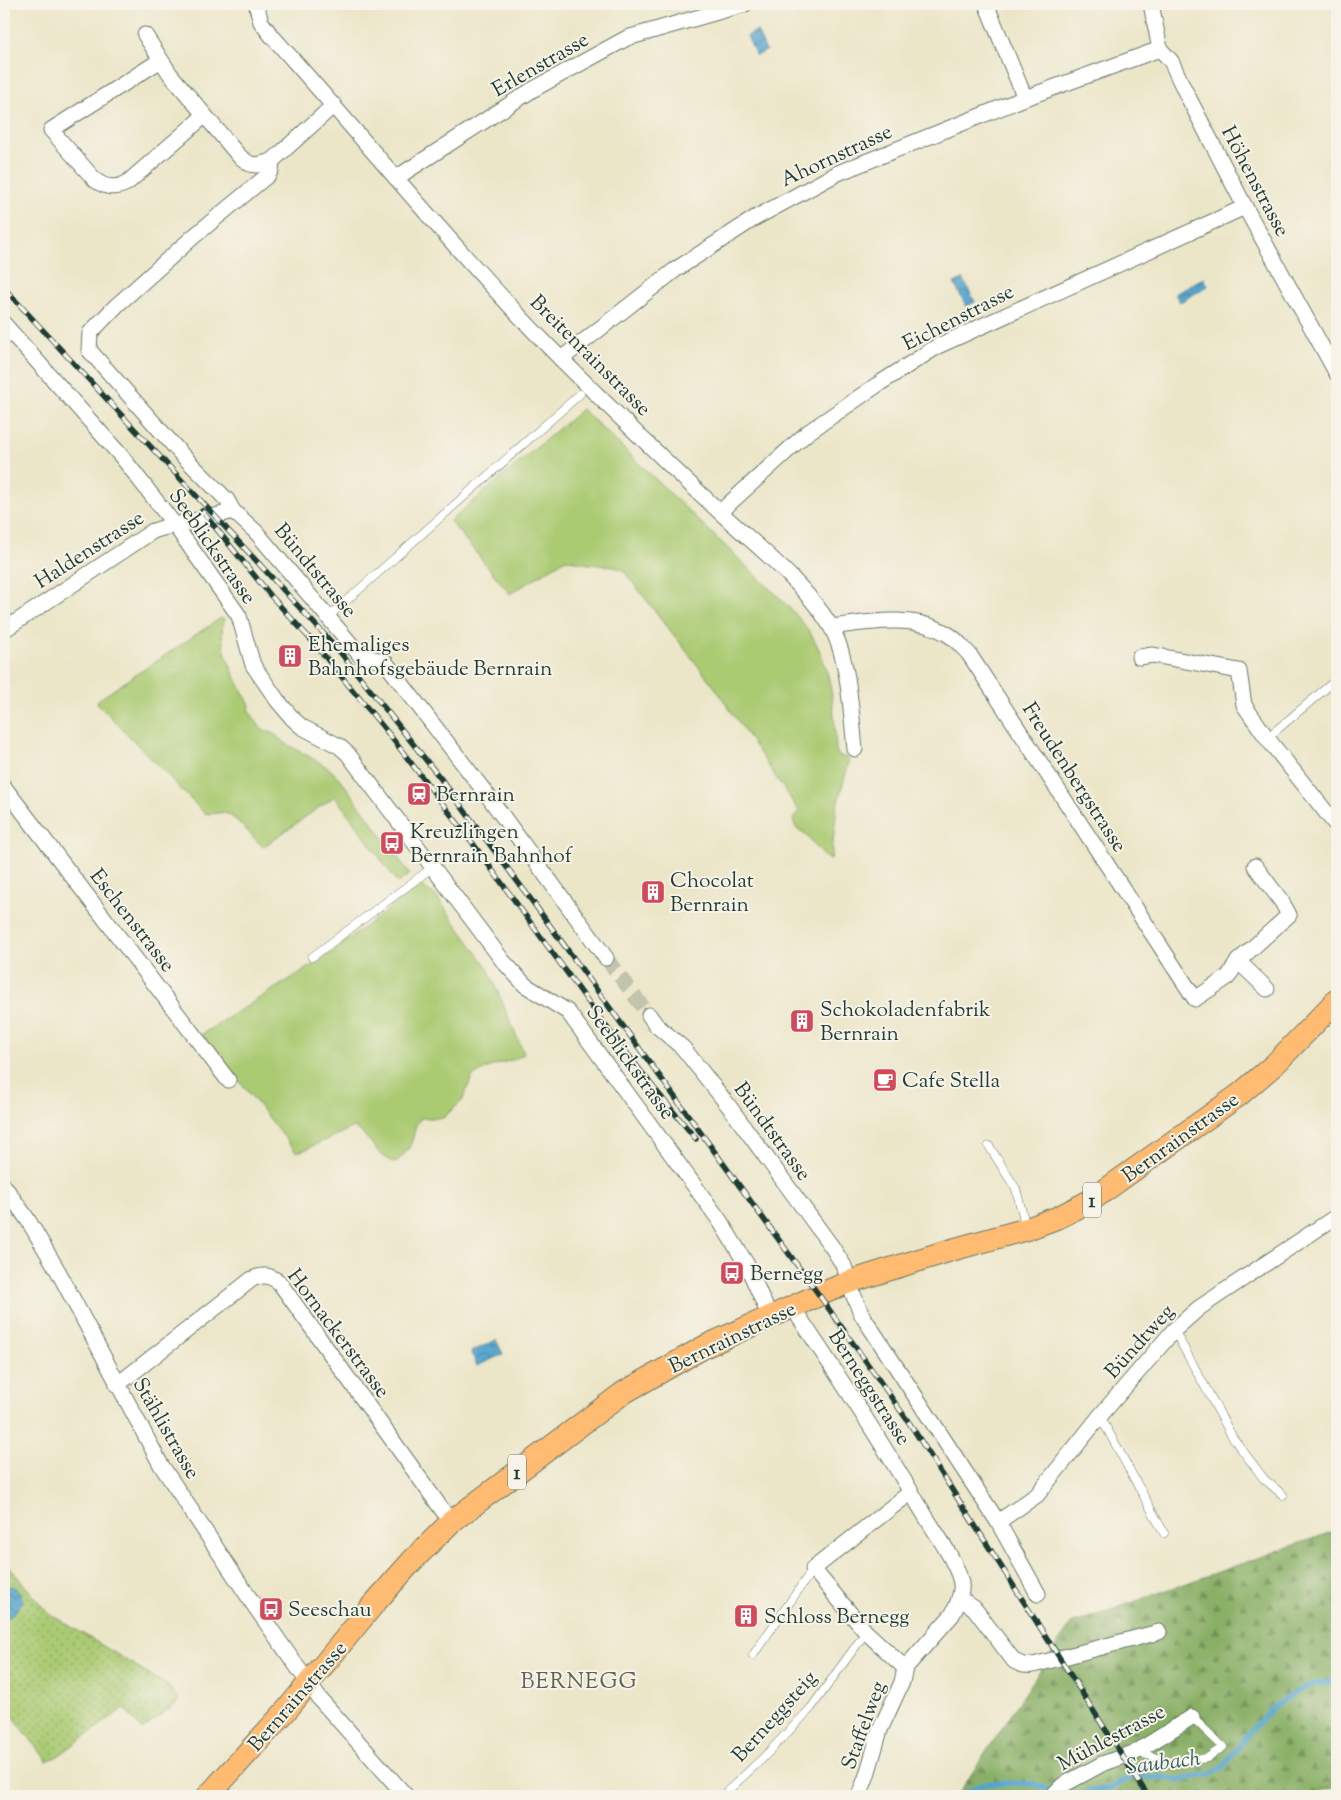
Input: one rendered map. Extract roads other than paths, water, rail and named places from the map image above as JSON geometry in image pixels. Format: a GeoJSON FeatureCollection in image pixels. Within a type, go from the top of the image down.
{"type":"FeatureCollection","features":[{"type":"Feature","properties":{"kind":"main road","name":"Bernrainstrasse"},"geometry":{"type":"LineString","coordinates":[[208,1796],[285,1712],[412,1561],[451,1522],[623,1393],[706,1346],[849,1282],[1027,1229],[1059,1217],[1090,1200],[1239,1095],[1275,1064],[1337,1000]]}},
{"type":"Feature","properties":{"kind":"street","name":"Breitenrainstrasse"},"geometry":{"type":"LineString","coordinates":[[256,4],[261,22],[271,35],[396,178],[561,359],[720,512],[774,561],[812,600],[831,627],[843,659],[848,682],[855,749]]}},
{"type":"Feature","properties":{"kind":"street","name":"Erlenstrasse"},"geometry":{"type":"LineString","coordinates":[[396,178],[532,90],[627,38],[745,4]]}},
{"type":"Feature","properties":{"kind":"street"},"geometry":{"type":"LineString","coordinates":[[986,4],[1025,98]]}},
{"type":"Feature","properties":{"kind":"street","name":"Höhenstrasse"},"geometry":{"type":"LineString","coordinates":[[1151,4],[1160,49],[1171,61],[1245,207],[1337,374]]}},
{"type":"Feature","properties":{"kind":"street"},"geometry":{"type":"LineString","coordinates":[[145,35],[170,74],[204,116],[244,160],[257,165],[272,161]]}},
{"type":"Feature","properties":{"kind":"street","name":"Ahornstrasse"},"geometry":{"type":"LineString","coordinates":[[561,359],[675,270],[755,218],[838,173],[1025,98],[1160,49]]}},
{"type":"Feature","properties":{"kind":"street"},"geometry":{"type":"LineString","coordinates":[[161,60],[51,130],[95,180],[112,188],[127,183],[204,116]]}},
{"type":"Feature","properties":{"kind":"street","name":"Bündtstrasse"},"geometry":{"type":"LineString","coordinates":[[334,105],[272,161],[271,170],[268,175],[116,306],[90,333],[89,350],[183,456],[227,500],[233,511],[256,532],[360,655],[385,662],[488,796],[606,958]]}},
{"type":"Feature","properties":{"kind":"street","name":"Eichenstrasse"},"geometry":{"type":"LineString","coordinates":[[720,512],[807,433],[938,346],[1245,207]]}},
{"type":"Feature","properties":{"kind":"street","name":"Seeblickstrasse"},"geometry":{"type":"LineString","coordinates":[[4,324],[122,457],[174,524],[239,616],[252,665],[277,700],[302,727],[339,746],[348,754],[503,961],[524,985],[568,1012],[720,1221],[747,1265],[770,1316]]}},
{"type":"Feature","properties":{"kind":"street"},"geometry":{"type":"LineString","coordinates":[[174,524],[208,519],[233,511]]}},
{"type":"Feature","properties":{"kind":"street","name":"Haldenstrasse"},"geometry":{"type":"LineString","coordinates":[[4,630],[153,531],[174,524]]}},
{"type":"Feature","properties":{"kind":"street","name":"Freudenbergstrasse"},"geometry":{"type":"LineString","coordinates":[[831,627],[859,623],[908,621],[930,626],[950,636],[970,654],[1195,998],[1228,977],[1238,961],[1289,915],[1282,902],[1255,866]]}},
{"type":"Feature","properties":{"kind":"street"},"geometry":{"type":"LineString","coordinates":[[1139,657],[1153,655],[1239,671],[1244,705],[1267,738],[1337,826]]}},
{"type":"Feature","properties":{"kind":"street","name":"Eschenstrasse"},"geometry":{"type":"LineString","coordinates":[[4,787],[228,1080]]}},
{"type":"Feature","properties":{"kind":"street"},"geometry":{"type":"LineString","coordinates":[[1238,961],[1267,989]]}},
{"type":"Feature","properties":{"kind":"street","name":"Bündtstrasse"},"geometry":{"type":"LineString","coordinates":[[648,1015],[656,1025],[683,1048],[728,1105],[832,1247],[844,1266],[849,1282]]}},
{"type":"Feature","properties":{"kind":"street","name":"Stählistrasse"},"geometry":{"type":"LineString","coordinates":[[4,1186],[28,1220],[58,1271],[161,1465],[319,1698],[406,1796]]}},
{"type":"Feature","properties":{"kind":"street","name":"Bündtweg"},"geometry":{"type":"LineString","coordinates":[[998,1522],[1037,1495],[1100,1416],[1174,1330],[1199,1308],[1337,1216]]}},
{"type":"Feature","properties":{"kind":"street","name":"Hornackerstrasse"},"geometry":{"type":"LineString","coordinates":[[117,1385],[252,1279],[265,1275],[272,1277],[279,1282],[451,1522]]}},
{"type":"Feature","properties":{"kind":"street"},"geometry":{"type":"LineString","coordinates":[[849,1282],[862,1315],[998,1522],[1038,1594]]}},
{"type":"Feature","properties":{"kind":"street","name":"Berneggstrasse"},"geometry":{"type":"LineString","coordinates":[[793,1306],[861,1410],[960,1578],[962,1586],[959,1598]]}},
{"type":"Feature","properties":{"kind":"street"},"geometry":{"type":"LineString","coordinates":[[911,1492],[813,1569],[866,1632],[905,1668],[952,1615],[959,1598],[974,1608],[1014,1661],[1021,1665],[1031,1666],[1159,1632]]}},
{"type":"Feature","properties":{"kind":"street","name":"Staffelweg"},"geometry":{"type":"LineString","coordinates":[[859,1796],[880,1730],[902,1682],[905,1668]]}},
{"type":"Feature","properties":{"kind":"street","name":"Mühlestrasse"},"geometry":{"type":"LineString","coordinates":[[1052,1796],[1063,1785],[1102,1764],[1136,1752],[1192,1717]]}},
{"type":"Feature","properties":{"kind":"lane"},"geometry":{"type":"LineString","coordinates":[[328,617],[580,394]]}},
{"type":"Feature","properties":{"kind":"lane"},"geometry":{"type":"LineString","coordinates":[[1267,738],[1337,679]]}},
{"type":"Feature","properties":{"kind":"lane"},"geometry":{"type":"LineString","coordinates":[[312,957],[433,868]]}},
{"type":"Feature","properties":{"kind":"lane"},"geometry":{"type":"LineString","coordinates":[[989,1146],[1016,1189],[1027,1229]]}},
{"type":"Feature","properties":{"kind":"lane"},"geometry":{"type":"LineString","coordinates":[[1174,1330],[1233,1438],[1264,1479],[1283,1495]]}},
{"type":"Feature","properties":{"kind":"lane"},"geometry":{"type":"LineString","coordinates":[[1100,1416],[1164,1533]]}},
{"type":"Feature","properties":{"kind":"lane"},"geometry":{"type":"LineString","coordinates":[[754,1655],[813,1569]]}},
{"type":"Feature","properties":{"kind":"lane","name":"Berneggsteig"},"geometry":{"type":"LineString","coordinates":[[722,1796],[763,1758],[811,1708],[866,1632]]}},
{"type":"Feature","properties":{"kind":"lane"},"geometry":{"type":"LineString","coordinates":[[1136,1752],[1175,1763],[1207,1758],[1223,1747],[1192,1717]]}},
{"type":"Feature","properties":{"kind":"water"},"geometry":{"type":"Polygon","coordinates":[[[757,31],[766,51],[756,56],[747,36],[757,31]]]}},
{"type":"Feature","properties":{"kind":"water"},"geometry":{"type":"Polygon","coordinates":[[[1204,278],[1208,286],[1180,302],[1175,294],[1204,278]]]}},
{"type":"Feature","properties":{"kind":"water"},"geometry":{"type":"Polygon","coordinates":[[[963,279],[975,302],[966,306],[954,283],[963,279]]]}},
{"type":"Feature","properties":{"kind":"water"},"geometry":{"type":"Polygon","coordinates":[[[496,1340],[503,1354],[477,1366],[471,1352],[496,1340]]]}},
{"type":"Feature","properties":{"kind":"water"},"geometry":{"type":"Polygon","coordinates":[[[4,1586],[14,1587],[23,1601],[4,1622],[4,1586]]]}},
{"type":"Feature","properties":{"kind":"waterway","name":"Saubach"},"geometry":{"type":"LineString","coordinates":[[963,1796],[983,1784],[1034,1784],[1055,1793],[1078,1794],[1110,1788],[1131,1777],[1158,1777],[1181,1780],[1209,1774],[1223,1767],[1254,1727],[1273,1708],[1293,1694],[1312,1685],[1337,1680]]}},
{"type":"Feature","properties":{"kind":"tunnel"},"geometry":{"type":"LineString","coordinates":[[606,958],[649,1015]]}},
{"type":"Feature","properties":{"kind":"railway"},"geometry":{"type":"LineString","coordinates":[[4,288],[336,647],[441,779],[819,1295],[910,1424],[1148,1796]]}},
{"type":"Feature","properties":{"kind":"railway"},"geometry":{"type":"LineString","coordinates":[[202,511],[271,596],[313,642],[388,733],[469,838],[605,1025],[696,1139]]}},
{"type":"Feature","properties":{"kind":"place","name":"Ehemaliges Bahnhofsgebäude Bernrain"},"geometry":{"type":"Point","coordinates":[290,656]}},
{"type":"Feature","properties":{"kind":"place","name":"Bernrain"},"geometry":{"type":"Point","coordinates":[419,794]}},
{"type":"Feature","properties":{"kind":"place","name":"Kreuzlingen Bernrain Bahnhof"},"geometry":{"type":"Point","coordinates":[392,843]}},
{"type":"Feature","properties":{"kind":"place","name":"Chocolat Bernrain"},"geometry":{"type":"Point","coordinates":[653,892]}},
{"type":"Feature","properties":{"kind":"place","name":"Schokoladenfabrik Bernrain"},"geometry":{"type":"Point","coordinates":[802,1021]}},
{"type":"Feature","properties":{"kind":"place","name":"Cafe Stella"},"geometry":{"type":"Point","coordinates":[885,1080]}},
{"type":"Feature","properties":{"kind":"place","name":"Bernegg"},"geometry":{"type":"Point","coordinates":[732,1273]}},
{"type":"Feature","properties":{"kind":"place","name":"Seeschau"},"geometry":{"type":"Point","coordinates":[271,1609]}},
{"type":"Feature","properties":{"kind":"place","name":"Schloss Bernegg"},"geometry":{"type":"Point","coordinates":[746,1616]}},
{"type":"Feature","properties":{"kind":"district","name":"BERNEGG"},"geometry":{"type":"Point","coordinates":[579,1680]}}]}
